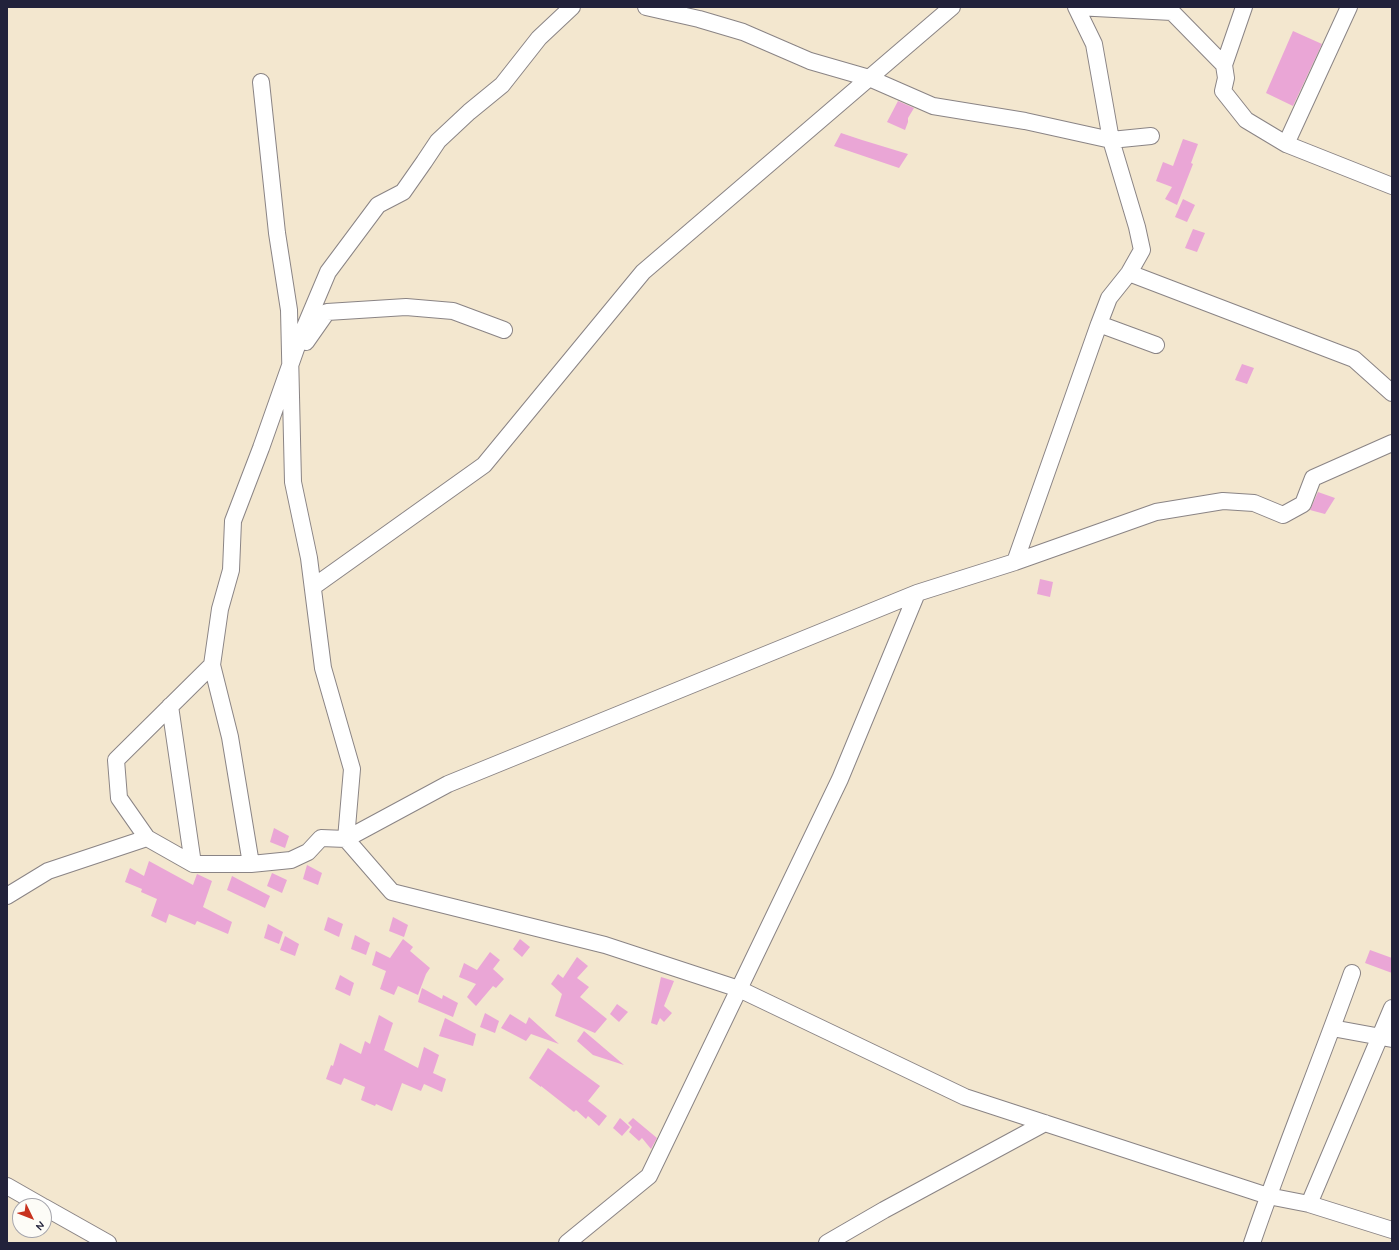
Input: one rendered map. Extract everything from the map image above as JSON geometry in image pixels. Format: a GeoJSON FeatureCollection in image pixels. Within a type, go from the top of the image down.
{"type":"FeatureCollection","features":[{"type":"Feature","properties":{"kind":"street"},"geometry":{"type":"LineString","coordinates":[[251,864],[230,737],[212,665],[220,609],[231,570],[232,521],[261,448],[298,343],[328,272],[378,205],[402,192],[438,141],[502,85],[539,38],[572,7]]}},
{"type":"Feature","properties":{"kind":"street"},"geometry":{"type":"LineString","coordinates":[[646,7],[699,19],[743,32],[810,61],[869,78],[933,106],[1025,121],[1111,140],[1151,136]]}},
{"type":"Feature","properties":{"kind":"street"},"geometry":{"type":"LineString","coordinates":[[313,587],[484,465],[643,272],[952,7]]}},
{"type":"Feature","properties":{"kind":"street"},"geometry":{"type":"LineString","coordinates":[[1016,562],[1109,298],[1129,273],[1142,250],[1137,227],[1111,140],[1094,44],[1076,7],[1172,12],[1224,65]]}},
{"type":"Feature","properties":{"kind":"street"},"geometry":{"type":"LineString","coordinates":[[1244,7],[1224,65],[1226,78],[1223,91],[1246,120],[1286,144],[1392,186]]}},
{"type":"Feature","properties":{"kind":"street"},"geometry":{"type":"LineString","coordinates":[[1286,144],[1349,7]]}},
{"type":"Feature","properties":{"kind":"street"},"geometry":{"type":"LineString","coordinates":[[261,82],[277,233],[289,310],[293,482],[309,558],[323,668],[352,769],[346,839],[392,892],[605,945],[739,989],[965,1097],[1268,1196],[1309,1204],[1392,1230]]}},
{"type":"Feature","properties":{"kind":"street"},"geometry":{"type":"LineString","coordinates":[[1129,273],[1354,359],[1392,393]]}},
{"type":"Feature","properties":{"kind":"street"},"geometry":{"type":"LineString","coordinates":[[290,365],[327,312],[406,306],[454,311],[504,330]]}},
{"type":"Feature","properties":{"kind":"street"},"geometry":{"type":"LineString","coordinates":[[1099,324],[1156,345]]}},
{"type":"Feature","properties":{"kind":"street"},"geometry":{"type":"LineString","coordinates":[[212,665],[116,760],[120,798],[147,838],[193,864],[251,864],[292,860],[308,852],[321,838],[346,839],[448,784],[918,593],[1016,562],[1156,512],[1223,501],[1254,504],[1283,515],[1303,504],[1313,478],[1392,443]]}},
{"type":"Feature","properties":{"kind":"street"},"geometry":{"type":"LineString","coordinates":[[567,1243],[649,1176],[840,779],[918,593]]}},
{"type":"Feature","properties":{"kind":"street"},"geometry":{"type":"LineString","coordinates":[[170,706],[193,864]]}},
{"type":"Feature","properties":{"kind":"street"},"geometry":{"type":"LineString","coordinates":[[7,896],[48,871],[147,838]]}},
{"type":"Feature","properties":{"kind":"street"},"geometry":{"type":"LineString","coordinates":[[1252,1243],[1268,1196],[1352,973]]}},
{"type":"Feature","properties":{"kind":"street"},"geometry":{"type":"LineString","coordinates":[[1309,1204],[1386,1038],[1392,1008]]}},
{"type":"Feature","properties":{"kind":"street"},"geometry":{"type":"LineString","coordinates":[[1332,1028],[1386,1038]]}},
{"type":"Feature","properties":{"kind":"street"},"geometry":{"type":"LineString","coordinates":[[827,1243],[884,1210],[1045,1123]]}},
{"type":"Feature","properties":{"kind":"street"},"geometry":{"type":"LineString","coordinates":[[7,1186],[28,1198]]}},
{"type":"Feature","properties":{"kind":"street"},"geometry":{"type":"LineString","coordinates":[[52,1212],[108,1243]]}},
{"type":"Feature","properties":{"kind":"building"},"geometry":{"type":"Polygon","coordinates":[[[1293,31],[1322,44],[1293,106],[1266,93],[1293,31]]]}},
{"type":"Feature","properties":{"kind":"building"},"geometry":{"type":"Polygon","coordinates":[[[898,101],[914,108],[908,118],[905,130],[887,122],[898,101]]]}},
{"type":"Feature","properties":{"kind":"building"},"geometry":{"type":"Polygon","coordinates":[[[841,133],[908,154],[899,168],[834,146],[841,133]]]}},
{"type":"Feature","properties":{"kind":"building"},"geometry":{"type":"Polygon","coordinates":[[[1183,139],[1198,144],[1191,163],[1193,164],[1177,205],[1165,199],[1172,187],[1156,181],[1163,162],[1173,166],[1183,139]]]}},
{"type":"Feature","properties":{"kind":"building"},"geometry":{"type":"Polygon","coordinates":[[[1183,199],[1195,205],[1187,222],[1175,217],[1183,199]]]}},
{"type":"Feature","properties":{"kind":"building"},"geometry":{"type":"Polygon","coordinates":[[[1193,229],[1205,233],[1197,252],[1185,248],[1193,229]]]}},
{"type":"Feature","properties":{"kind":"building"},"geometry":{"type":"Polygon","coordinates":[[[1242,364],[1254,368],[1247,384],[1235,380],[1242,364]]]}},
{"type":"Feature","properties":{"kind":"building"},"geometry":{"type":"Polygon","coordinates":[[[1318,492],[1335,498],[1325,514],[1310,510],[1318,492]]]}},
{"type":"Feature","properties":{"kind":"building"},"geometry":{"type":"Polygon","coordinates":[[[1040,579],[1053,582],[1050,597],[1037,594],[1040,579]]]}},
{"type":"Feature","properties":{"kind":"building"},"geometry":{"type":"Polygon","coordinates":[[[274,828],[289,836],[285,848],[270,842],[274,828]]]}},
{"type":"Feature","properties":{"kind":"building"},"geometry":{"type":"Polygon","coordinates":[[[149,861],[193,885],[197,874],[212,881],[203,907],[232,922],[228,934],[197,921],[195,925],[169,914],[166,923],[151,916],[157,899],[141,892],[142,889],[125,882],[130,868],[144,876],[149,861]]]}},
{"type":"Feature","properties":{"kind":"building"},"geometry":{"type":"Polygon","coordinates":[[[307,865],[322,873],[318,885],[303,879],[307,865]]]}},
{"type":"Feature","properties":{"kind":"building"},"geometry":{"type":"Polygon","coordinates":[[[272,873],[287,880],[282,893],[267,886],[272,873]]]}},
{"type":"Feature","properties":{"kind":"building"},"geometry":{"type":"Polygon","coordinates":[[[232,876],[270,896],[265,908],[227,890],[232,876]]]}},
{"type":"Feature","properties":{"kind":"building"},"geometry":{"type":"Polygon","coordinates":[[[328,917],[343,924],[339,937],[324,930],[328,917]]]}},
{"type":"Feature","properties":{"kind":"building"},"geometry":{"type":"Polygon","coordinates":[[[393,917],[408,925],[404,937],[389,931],[393,917]]]}},
{"type":"Feature","properties":{"kind":"building"},"geometry":{"type":"Polygon","coordinates":[[[268,924],[283,932],[279,944],[264,938],[268,924]]]}},
{"type":"Feature","properties":{"kind":"building"},"geometry":{"type":"Polygon","coordinates":[[[355,935],[370,943],[366,955],[351,949],[355,935]]]}},
{"type":"Feature","properties":{"kind":"building"},"geometry":{"type":"Polygon","coordinates":[[[285,936],[299,944],[295,956],[280,950],[285,936]]]}},
{"type":"Feature","properties":{"kind":"building"},"geometry":{"type":"Polygon","coordinates":[[[403,939],[413,947],[410,951],[430,968],[426,974],[418,995],[398,986],[394,995],[380,989],[386,971],[372,965],[376,951],[390,958],[403,939]]]}},
{"type":"Feature","properties":{"kind":"building"},"geometry":{"type":"Polygon","coordinates":[[[520,939],[530,947],[522,957],[513,949],[520,939]]]}},
{"type":"Feature","properties":{"kind":"building"},"geometry":{"type":"Polygon","coordinates":[[[1370,950],[1392,958],[1392,973],[1365,963],[1370,950]]]}},
{"type":"Feature","properties":{"kind":"building"},"geometry":{"type":"Polygon","coordinates":[[[490,952],[500,960],[493,969],[504,979],[496,988],[493,986],[476,1006],[467,997],[476,984],[459,977],[464,963],[477,970],[490,952]]]}},
{"type":"Feature","properties":{"kind":"building"},"geometry":{"type":"Polygon","coordinates":[[[577,957],[588,966],[577,978],[589,987],[580,997],[607,1019],[595,1033],[555,1016],[562,994],[551,984],[558,974],[563,978],[577,957]]]}},
{"type":"Feature","properties":{"kind":"building"},"geometry":{"type":"Polygon","coordinates":[[[340,975],[354,983],[350,996],[335,989],[340,975]]]}},
{"type":"Feature","properties":{"kind":"building"},"geometry":{"type":"Polygon","coordinates":[[[661,977],[674,981],[664,1006],[672,1013],[664,1022],[660,1018],[657,1025],[651,1023],[661,977]]]}},
{"type":"Feature","properties":{"kind":"building"},"geometry":{"type":"Polygon","coordinates":[[[422,988],[442,999],[443,995],[458,1003],[453,1017],[418,1002],[422,988]]]}},
{"type":"Feature","properties":{"kind":"building"},"geometry":{"type":"Polygon","coordinates":[[[617,1004],[628,1012],[619,1022],[610,1014],[617,1004]]]}},
{"type":"Feature","properties":{"kind":"building"},"geometry":{"type":"Polygon","coordinates":[[[485,1013],[499,1021],[495,1033],[480,1027],[485,1013]]]}},
{"type":"Feature","properties":{"kind":"building"},"geometry":{"type":"Polygon","coordinates":[[[510,1014],[526,1024],[529,1017],[559,1044],[531,1034],[526,1041],[501,1028],[510,1014]]]}},
{"type":"Feature","properties":{"kind":"building"},"geometry":{"type":"Polygon","coordinates":[[[379,1015],[393,1023],[384,1050],[418,1068],[424,1047],[439,1055],[433,1073],[446,1079],[442,1092],[424,1084],[421,1091],[402,1083],[392,1111],[376,1104],[375,1106],[361,1100],[365,1087],[344,1078],[341,1085],[326,1079],[331,1065],[333,1066],[340,1043],[361,1054],[365,1041],[370,1044],[379,1015]]]}},
{"type":"Feature","properties":{"kind":"building"},"geometry":{"type":"Polygon","coordinates":[[[445,1018],[476,1034],[473,1046],[439,1036],[445,1018]]]}},
{"type":"Feature","properties":{"kind":"building"},"geometry":{"type":"Polygon","coordinates":[[[584,1031],[624,1065],[593,1055],[577,1041],[584,1031]]]}},
{"type":"Feature","properties":{"kind":"building"},"geometry":{"type":"Polygon","coordinates":[[[548,1048],[600,1086],[588,1101],[607,1116],[599,1126],[588,1116],[586,1119],[576,1110],[574,1112],[529,1078],[548,1048]]]}},
{"type":"Feature","properties":{"kind":"building"},"geometry":{"type":"Polygon","coordinates":[[[620,1118],[630,1127],[622,1136],[613,1128],[620,1118]]]}},
{"type":"Feature","properties":{"kind":"building"},"geometry":{"type":"Polygon","coordinates":[[[633,1118],[657,1138],[651,1149],[642,1138],[639,1141],[629,1132],[632,1127],[628,1123],[633,1118]]]}}]}
